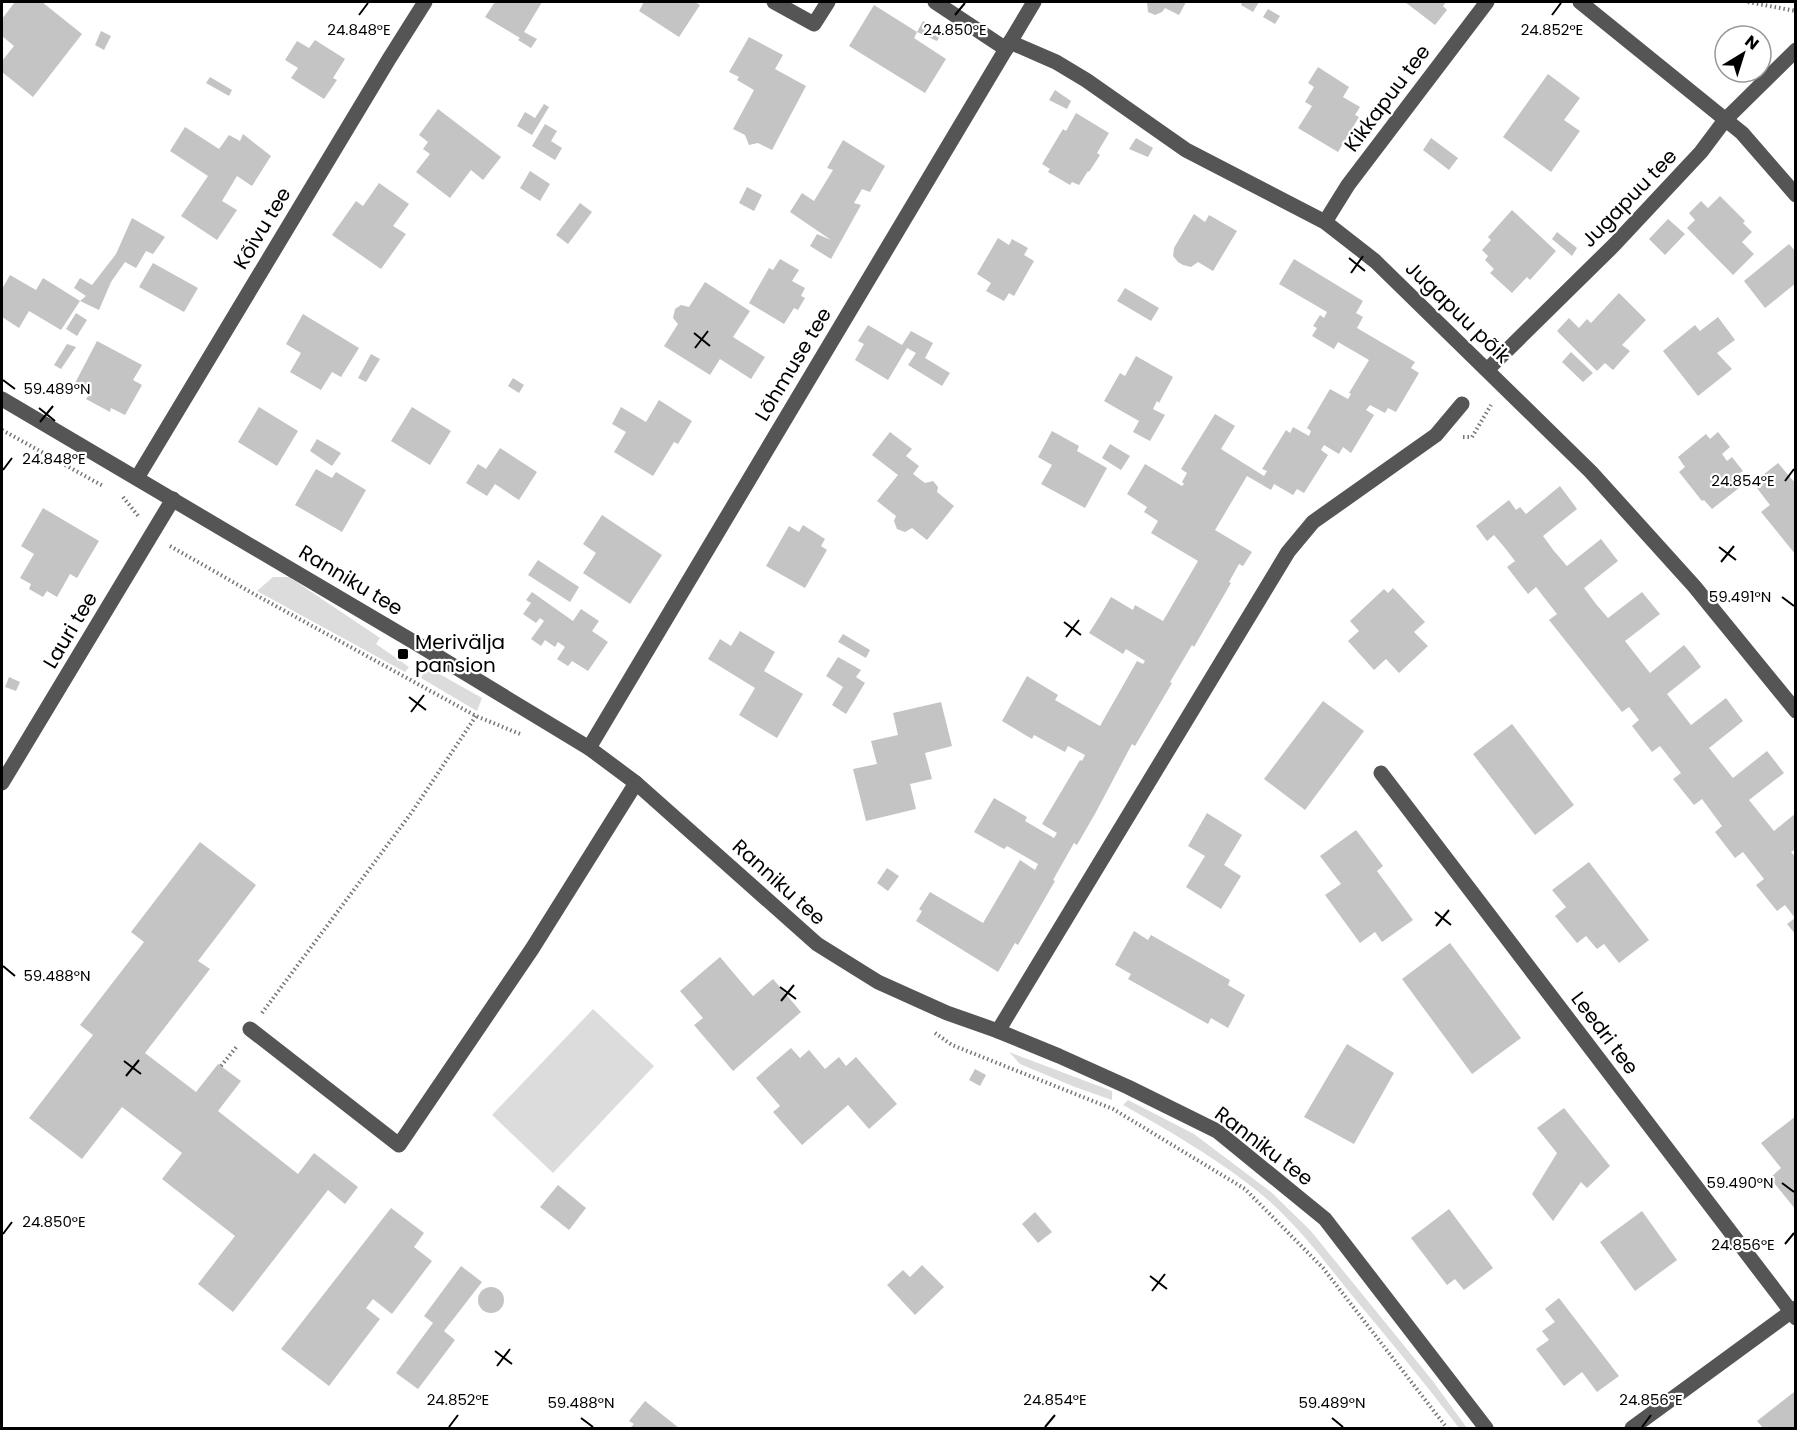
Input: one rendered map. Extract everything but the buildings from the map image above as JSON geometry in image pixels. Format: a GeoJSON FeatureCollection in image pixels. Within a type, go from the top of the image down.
{"type":"FeatureCollection","features":[{"type":"Feature","properties":{"kind":"street","name":"Kõivu tee"},"geometry":{"type":"LineString","coordinates":[[137,478],[388,59],[425,2]]}},
{"type":"Feature","properties":{"kind":"street"},"geometry":{"type":"LineString","coordinates":[[774,2],[814,24],[828,2]]}},
{"type":"Feature","properties":{"kind":"street","name":"Jugapuu põik"},"geometry":{"type":"LineString","coordinates":[[935,2],[1008,46],[1056,62],[1086,80],[1186,150],[1325,222],[1375,261],[1591,472],[1686,577],[1796,711]]}},
{"type":"Feature","properties":{"kind":"street","name":"Lõhmuse tee"},"geometry":{"type":"LineString","coordinates":[[589,748],[1034,2]]}},
{"type":"Feature","properties":{"kind":"street","name":"Kikkapuu tee"},"geometry":{"type":"LineString","coordinates":[[1325,222],[1348,185],[1487,2]]}},
{"type":"Feature","properties":{"kind":"street"},"geometry":{"type":"LineString","coordinates":[[1580,2],[1742,133],[1796,195]]}},
{"type":"Feature","properties":{"kind":"street","name":"Jugapuu tee"},"geometry":{"type":"LineString","coordinates":[[1488,369],[1614,245],[1701,152],[1725,120],[1796,50]]}},
{"type":"Feature","properties":{"kind":"street","name":"Ranniku tee"},"geometry":{"type":"LineString","coordinates":[[2,399],[589,748],[636,783],[817,944],[878,982],[947,1013],[998,1031],[1128,1087],[1216,1131],[1325,1219],[1486,1428]]}},
{"type":"Feature","properties":{"kind":"street"},"geometry":{"type":"LineString","coordinates":[[998,1031],[1288,552],[1313,522],[1436,435],[1461,404]]}},
{"type":"Feature","properties":{"kind":"street","name":"Lauri tee"},"geometry":{"type":"LineString","coordinates":[[2,783],[173,500]]}},
{"type":"Feature","properties":{"kind":"street","name":"Leedri tee"},"geometry":{"type":"LineString","coordinates":[[1381,773],[1794,1312]]}},
{"type":"Feature","properties":{"kind":"street"},"geometry":{"type":"LineString","coordinates":[[250,1029],[399,1145],[532,950],[636,783]]}},
{"type":"Feature","properties":{"kind":"street"},"geometry":{"type":"LineString","coordinates":[[1632,1428],[1794,1312]]}},
{"type":"Feature","properties":{"kind":"path"},"geometry":{"type":"LineString","coordinates":[[1748,2],[1796,11]]}},
{"type":"Feature","properties":{"kind":"path"},"geometry":{"type":"LineString","coordinates":[[2,430],[104,487]]}},
{"type":"Feature","properties":{"kind":"path"},"geometry":{"type":"LineString","coordinates":[[114,492],[124,498],[152,535]]}},
{"type":"Feature","properties":{"kind":"path"},"geometry":{"type":"LineString","coordinates":[[221,1066],[412,812],[476,716]]}},
{"type":"Feature","properties":{"kind":"shaded area"},"geometry":{"type":"Polygon","coordinates":[[[273,577],[289,577],[380,638],[376,644],[409,667],[405,672],[257,591],[273,577]]]}},
{"type":"Feature","properties":{"kind":"shaded area"},"geometry":{"type":"Polygon","coordinates":[[[427,667],[482,698],[477,711],[421,678],[427,667]]]}},
{"type":"Feature","properties":{"kind":"shaded area"},"geometry":{"type":"Polygon","coordinates":[[[593,1009],[654,1066],[553,1173],[492,1115],[593,1009]]]}},
{"type":"Feature","properties":{"kind":"shaded area"},"geometry":{"type":"Polygon","coordinates":[[[1009,1052],[1112,1091],[1112,1100],[1020,1064],[1009,1052]]]}},
{"type":"Feature","properties":{"kind":"shaded area"},"geometry":{"type":"Polygon","coordinates":[[[1128,1100],[1194,1134],[1271,1192],[1310,1230],[1432,1380],[1467,1428],[1459,1428],[1315,1249],[1276,1207],[1218,1162],[1123,1105],[1128,1100]]]}},
{"type":"Feature","properties":{"kind":"place","name":"Merivälja pansion"},"geometry":{"type":"Point","coordinates":[403,654]}}]}
